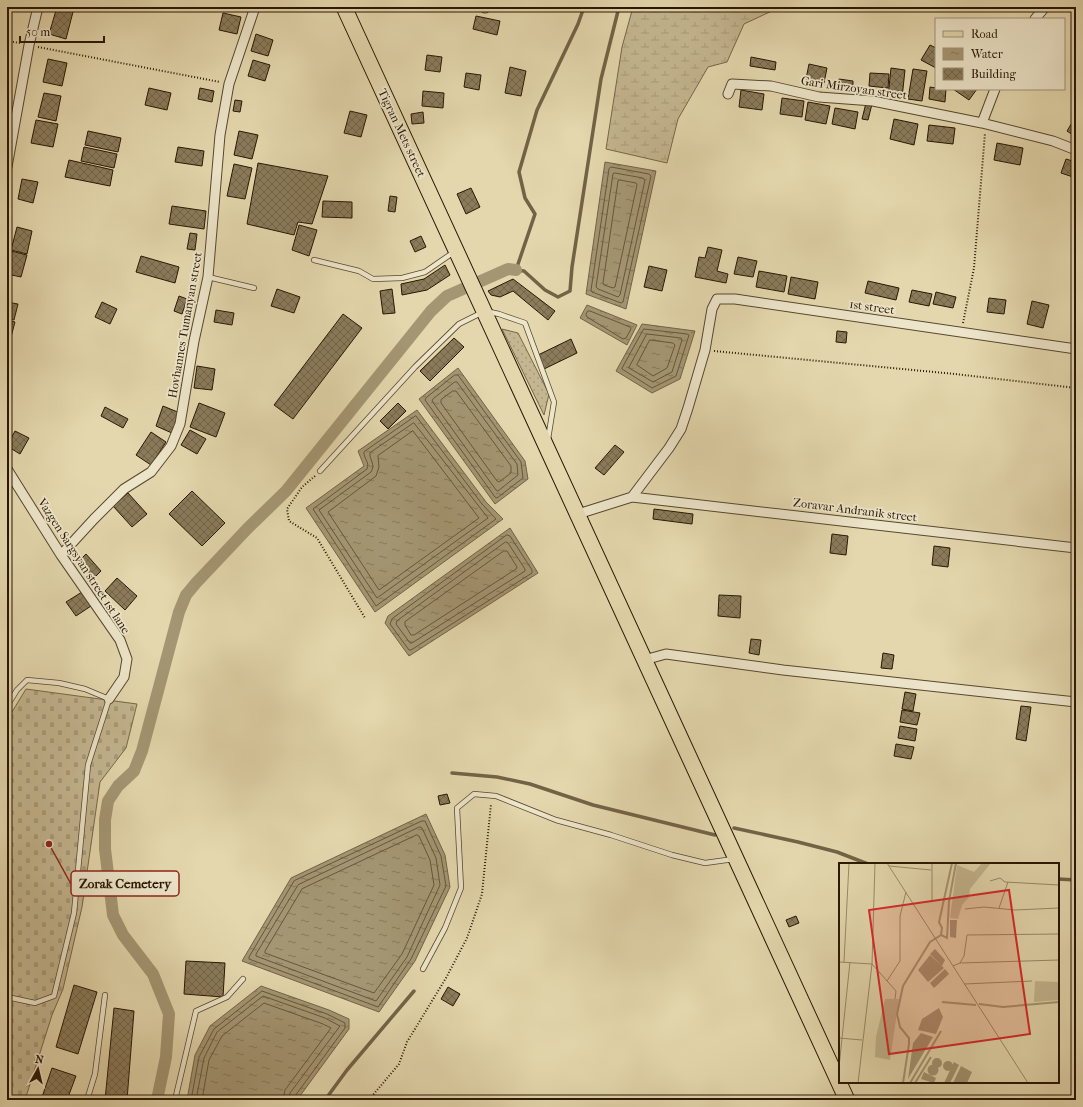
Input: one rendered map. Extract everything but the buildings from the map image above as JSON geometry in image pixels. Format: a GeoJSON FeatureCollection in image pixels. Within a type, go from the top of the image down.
{"type":"FeatureCollection","features":[{"type":"Feature","properties":{"kind":"main road","name":"Tigran Mets street"},"geometry":{"type":"LineString","coordinates":[[344,7],[839,1083]]}},
{"type":"Feature","properties":{"kind":"main road","name":"Tigran Mets street"},"geometry":{"type":"LineString","coordinates":[[839,1083],[847,1100]]}},
{"type":"Feature","properties":{"kind":"street"},"geometry":{"type":"LineString","coordinates":[[7,167],[29,45],[38,7]]}},
{"type":"Feature","properties":{"kind":"street","name":"Hovhannes Tumanyan street"},"geometry":{"type":"LineString","coordinates":[[61,554],[124,490],[151,472],[171,446],[180,424],[193,348],[208,277],[220,135],[229,84],[255,7]]}},
{"type":"Feature","properties":{"kind":"street"},"geometry":{"type":"LineString","coordinates":[[1037,18],[1045,7]]}},
{"type":"Feature","properties":{"kind":"street","name":"Gari Mirzoyan street"},"geometry":{"type":"LineString","coordinates":[[728,94],[732,84],[771,86],[819,97],[873,101],[1053,141],[1076,150]]}},
{"type":"Feature","properties":{"kind":"street"},"geometry":{"type":"LineString","coordinates":[[982,124],[995,90]]}},
{"type":"Feature","properties":{"kind":"street","name":"1st street"},"geometry":{"type":"LineString","coordinates":[[705,350],[712,309],[717,299],[735,299],[1076,349]]}},
{"type":"Feature","properties":{"kind":"street"},"geometry":{"type":"LineString","coordinates":[[578,514],[632,497],[669,448],[681,429],[705,350]]}},
{"type":"Feature","properties":{"kind":"street","name":"Vazgen Sargsyan street 1st lane"},"geometry":{"type":"LineString","coordinates":[[7,469],[61,554],[120,640],[127,659],[124,677],[108,699]]}},
{"type":"Feature","properties":{"kind":"street","name":"Zoravar Andranik street"},"geometry":{"type":"LineString","coordinates":[[632,497],[1076,548]]}},
{"type":"Feature","properties":{"kind":"street"},"geometry":{"type":"LineString","coordinates":[[644,660],[666,654],[783,670],[1076,702]]}},
{"type":"Feature","properties":{"kind":"lane"},"geometry":{"type":"LineString","coordinates":[[314,260],[359,272],[373,279],[402,278],[424,272],[458,255]]}},
{"type":"Feature","properties":{"kind":"lane"},"geometry":{"type":"LineString","coordinates":[[208,277],[254,288]]}},
{"type":"Feature","properties":{"kind":"lane"},"geometry":{"type":"LineString","coordinates":[[320,471],[415,368],[459,324],[482,305],[499,314],[524,323],[554,402],[546,448]]}},
{"type":"Feature","properties":{"kind":"lane"},"geometry":{"type":"LineString","coordinates":[[7,706],[27,680],[59,683],[85,689],[108,699],[88,766],[74,913],[54,996],[35,1003],[7,997]]}},
{"type":"Feature","properties":{"kind":"lane"},"geometry":{"type":"LineString","coordinates":[[423,969],[445,928],[461,888],[457,808],[474,794],[496,796],[556,820],[611,834],[672,855],[706,863],[735,859]]}},
{"type":"Feature","properties":{"kind":"lane"},"geometry":{"type":"LineString","coordinates":[[175,1100],[196,1011],[227,998],[243,979]]}},
{"type":"Feature","properties":{"kind":"lane"},"geometry":{"type":"LineString","coordinates":[[87,1100],[95,1074],[105,995]]}},
{"type":"Feature","properties":{"kind":"path"},"geometry":{"type":"LineString","coordinates":[[7,41],[229,84]]}},
{"type":"Feature","properties":{"kind":"path"},"geometry":{"type":"LineString","coordinates":[[962,332],[966,304],[974,268],[981,166],[985,134],[982,124]]}},
{"type":"Feature","properties":{"kind":"path"},"geometry":{"type":"LineString","coordinates":[[705,350],[955,374],[1076,388]]}},
{"type":"Feature","properties":{"kind":"path"},"geometry":{"type":"LineString","coordinates":[[320,471],[302,488],[287,509],[289,521],[317,538],[365,618]]}},
{"type":"Feature","properties":{"kind":"path"},"geometry":{"type":"LineString","coordinates":[[371,1100],[373,1095],[399,1064],[407,1042],[446,978],[467,938],[482,894],[491,796]]}},
{"type":"Feature","properties":{"kind":"green space"},"geometry":{"type":"Polygon","coordinates":[[[633,7],[774,7],[774,10],[744,24],[727,62],[708,67],[678,119],[667,163],[606,149],[622,47],[633,7]]]}},
{"type":"Feature","properties":{"kind":"green space"},"geometry":{"type":"Polygon","coordinates":[[[502,329],[518,333],[549,394],[544,415],[502,329]]]}},
{"type":"Feature","properties":{"kind":"green space"},"geometry":{"type":"Polygon","coordinates":[[[26,689],[137,704],[126,748],[100,782],[82,907],[63,989],[52,1015],[25,1100],[7,1100],[7,720],[26,689]]]}},
{"type":"Feature","properties":{"kind":"water"},"geometry":{"type":"Polygon","coordinates":[[[605,162],[656,171],[626,309],[586,294],[605,162]]]}},
{"type":"Feature","properties":{"kind":"water"},"geometry":{"type":"Polygon","coordinates":[[[587,305],[637,325],[627,345],[580,318],[587,305]]]}},
{"type":"Feature","properties":{"kind":"water"},"geometry":{"type":"Polygon","coordinates":[[[642,324],[695,331],[680,379],[652,393],[616,371],[642,324]]]}},
{"type":"Feature","properties":{"kind":"water"},"geometry":{"type":"Polygon","coordinates":[[[458,368],[525,461],[528,479],[495,504],[419,399],[458,368]]]}},
{"type":"Feature","properties":{"kind":"water"},"geometry":{"type":"Polygon","coordinates":[[[417,410],[486,502],[503,519],[375,612],[306,508],[364,466],[358,451],[417,410]]]}},
{"type":"Feature","properties":{"kind":"water"},"geometry":{"type":"Polygon","coordinates":[[[510,528],[538,573],[409,656],[385,623],[388,616],[510,528]]]}},
{"type":"Feature","properties":{"kind":"water"},"geometry":{"type":"Polygon","coordinates":[[[426,814],[445,855],[450,887],[415,961],[379,1012],[242,961],[291,878],[426,814]]]}},
{"type":"Feature","properties":{"kind":"water"},"geometry":{"type":"Polygon","coordinates":[[[261,986],[329,1010],[349,1019],[349,1029],[297,1100],[187,1100],[195,1055],[210,1026],[261,986]]]}},
{"type":"Feature","properties":{"kind":"waterway"},"geometry":{"type":"LineString","coordinates":[[584,7],[578,24],[537,110],[519,172],[525,198],[535,214],[516,270],[524,271],[545,290],[558,297],[570,291],[572,267],[601,79],[619,7]]}},
{"type":"Feature","properties":{"kind":"waterway"},"geometry":{"type":"LineString","coordinates":[[157,1100],[166,1057],[169,1014],[153,974],[123,935],[113,915],[105,849],[105,820],[108,801],[118,786],[134,771],[142,751],[179,612],[186,595],[247,529],[286,491],[431,311],[447,296],[508,269],[516,270]]}},
{"type":"Feature","properties":{"kind":"waterway"},"geometry":{"type":"LineString","coordinates":[[452,773],[497,777],[530,784],[593,805],[715,835]]}},
{"type":"Feature","properties":{"kind":"waterway"},"geometry":{"type":"LineString","coordinates":[[734,828],[837,852],[865,863]]}},
{"type":"Feature","properties":{"kind":"waterway"},"geometry":{"type":"LineString","coordinates":[[1059,879],[1076,880]]}},
{"type":"Feature","properties":{"kind":"waterway"},"geometry":{"type":"LineString","coordinates":[[325,1100],[347,1070],[414,991]]}},
{"type":"Feature","properties":{"kind":"place","name":"Zorak Cemetery"},"geometry":{"type":"Point","coordinates":[49,844]}}]}
